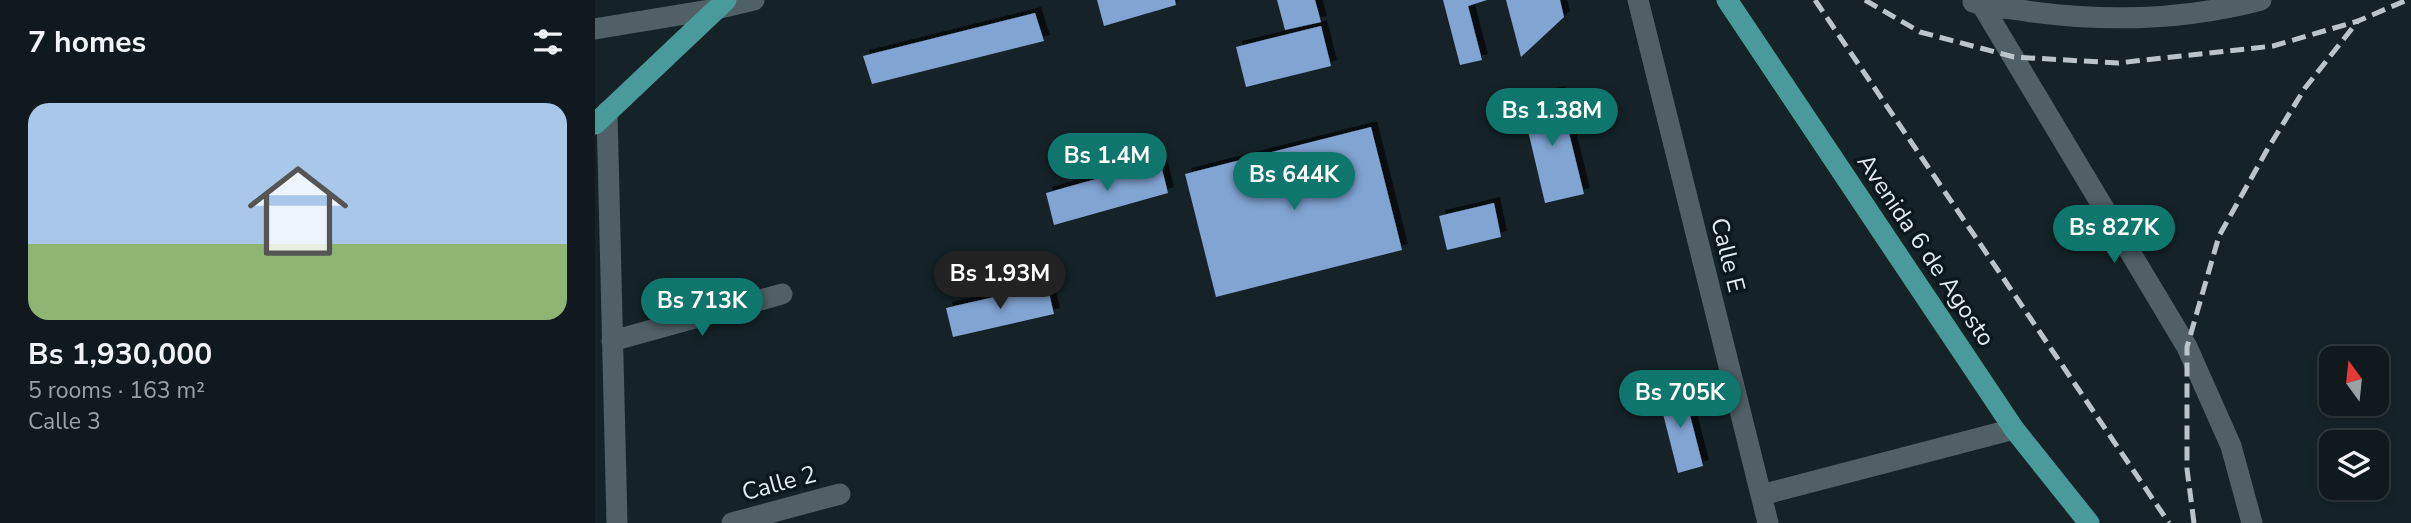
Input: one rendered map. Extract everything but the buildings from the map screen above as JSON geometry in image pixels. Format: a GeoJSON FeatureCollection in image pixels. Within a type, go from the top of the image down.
{"type":"FeatureCollection","features":[{"type":"Feature","properties":{"kind":"main road","name":"Avenida 6 de Agosto"},"geometry":{"type":"LineString","coordinates":[[1727,0],[2014,429],[2089,523]]}},
{"type":"Feature","properties":{"kind":"main road"},"geometry":{"type":"LineString","coordinates":[[601,118],[721,5]]}},
{"type":"Feature","properties":{"kind":"street"},"geometry":{"type":"LineString","coordinates":[[595,29],[754,0]]}},
{"type":"Feature","properties":{"kind":"street","name":"Calle E"},"geometry":{"type":"LineString","coordinates":[[1638,0],[1767,523]]}},
{"type":"Feature","properties":{"kind":"street"},"geometry":{"type":"LineString","coordinates":[[1976,2],[2073,18],[2138,9],[2223,10],[2261,0]]}},
{"type":"Feature","properties":{"kind":"street"},"geometry":{"type":"LineString","coordinates":[[1976,2],[2187,347],[2231,446],[2252,523]]}},
{"type":"Feature","properties":{"kind":"street"},"geometry":{"type":"LineString","coordinates":[[601,118],[612,341],[617,523]]}},
{"type":"Feature","properties":{"kind":"street"},"geometry":{"type":"LineString","coordinates":[[612,341],[782,295]]}},
{"type":"Feature","properties":{"kind":"street"},"geometry":{"type":"LineString","coordinates":[[1761,495],[2014,429]]}},
{"type":"Feature","properties":{"kind":"street","name":"Calle 2"},"geometry":{"type":"LineString","coordinates":[[732,523],[840,494]]}},
{"type":"Feature","properties":{"kind":"railway"},"geometry":{"type":"LineString","coordinates":[[1815,0],[2169,523]]}},
{"type":"Feature","properties":{"kind":"railway"},"geometry":{"type":"LineString","coordinates":[[1865,0],[1920,32],[2014,57],[2118,63],[2273,46],[2358,21],[2407,0]]}},
{"type":"Feature","properties":{"kind":"railway"},"geometry":{"type":"LineString","coordinates":[[2194,523],[2187,469],[2187,347],[2219,236],[2305,88],[2358,21]]}}]}
